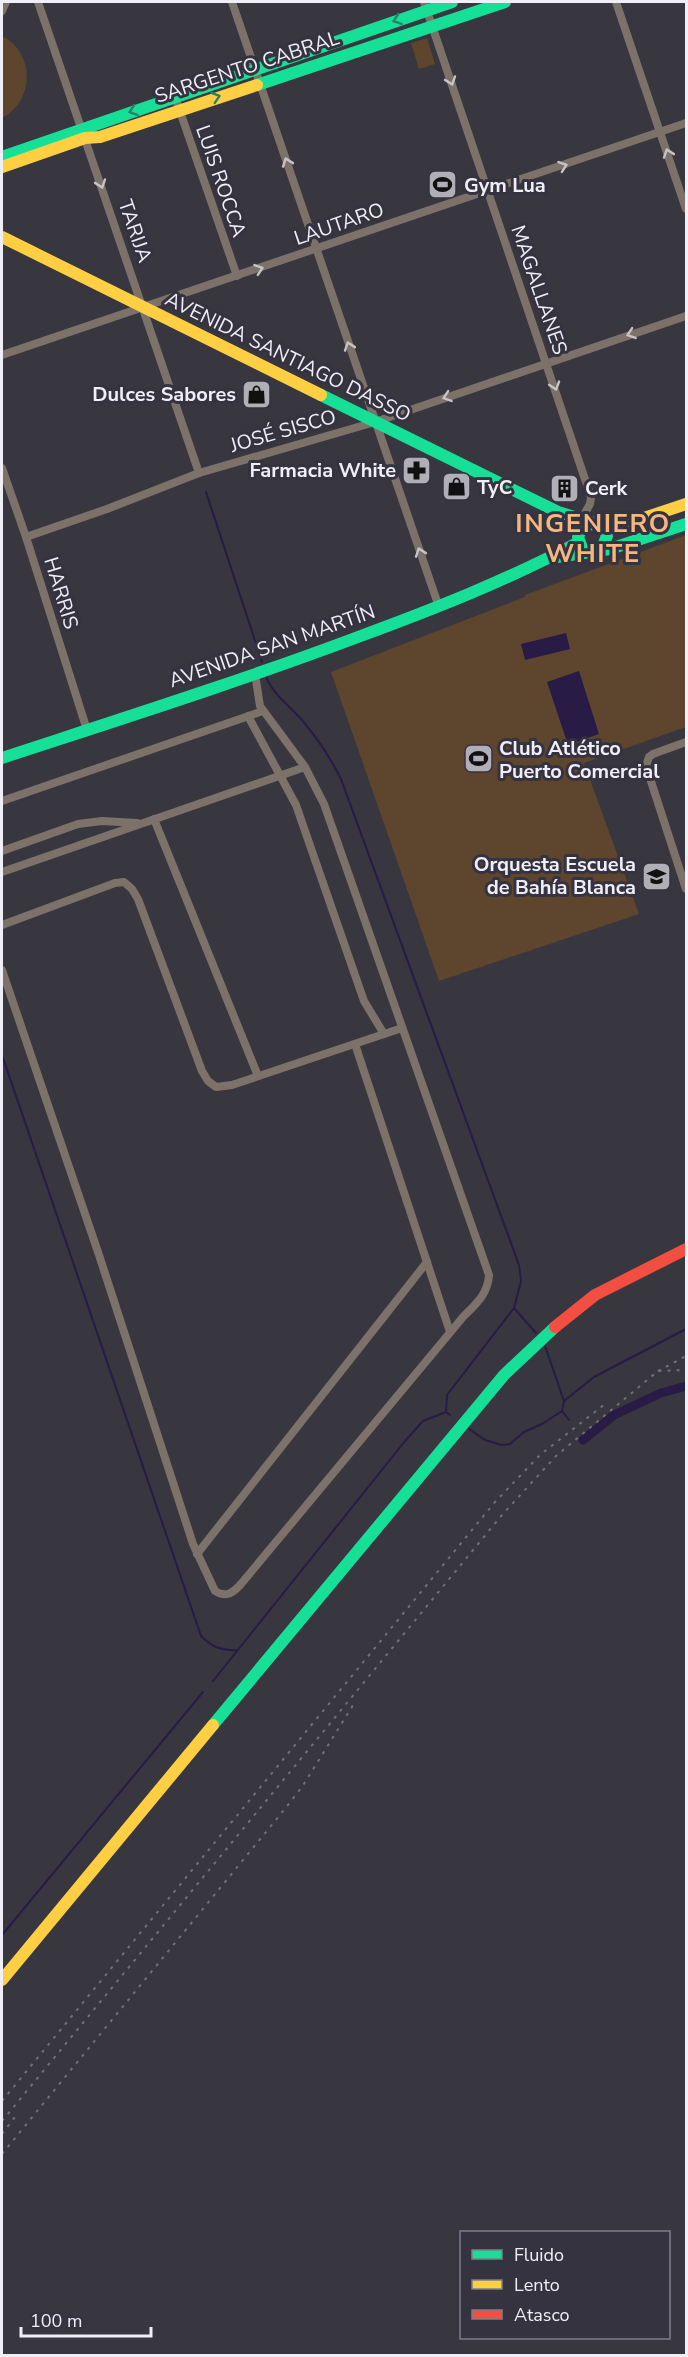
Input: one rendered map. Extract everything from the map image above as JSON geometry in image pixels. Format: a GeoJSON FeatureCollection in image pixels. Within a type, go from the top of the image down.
{"type":"FeatureCollection","features":[{"type":"Feature","properties":{"kind":"main road","name":"SARGENTO CABRAL"},"geometry":{"type":"LineString","coordinates":[[2,168],[175,97],[425,6],[452,2]]}},
{"type":"Feature","properties":{"kind":"main road","name":"SARGENTO CABRAL"},"geometry":{"type":"LineString","coordinates":[[2,157],[83,133],[100,137],[505,2]]}},
{"type":"Feature","properties":{"kind":"main road","name":"AVENIDA SANTIAGO DASSO"},"geometry":{"type":"LineString","coordinates":[[2,237],[558,512],[598,525]]}},
{"type":"Feature","properties":{"kind":"main road"},"geometry":{"type":"LineString","coordinates":[[598,525],[617,527],[687,504]]}},
{"type":"Feature","properties":{"kind":"main road","name":"AVENIDA SANTIAGO DASSO"},"geometry":{"type":"LineString","coordinates":[[558,512],[573,526],[579,540]]}},
{"type":"Feature","properties":{"kind":"main road","name":"AVENIDA SAN MARTÍN"},"geometry":{"type":"LineString","coordinates":[[550,558],[617,548],[687,524]]}},
{"type":"Feature","properties":{"kind":"main road","name":"AVENIDA SAN MARTÍN"},"geometry":{"type":"LineString","coordinates":[[2,758],[311,656],[439,607],[550,558],[579,540],[582,528],[598,525]]}},
{"type":"Feature","properties":{"kind":"main road"},"geometry":{"type":"LineString","coordinates":[[579,540],[584,549],[593,552],[606,542],[606,534],[598,525]]}},
{"type":"Feature","properties":{"kind":"main road"},"geometry":{"type":"LineString","coordinates":[[2,1980],[504,1375],[547,1333],[595,1296],[687,1249]]}},
{"type":"Feature","properties":{"kind":"street"},"geometry":{"type":"LineString","coordinates":[[2,11],[6,2]]}},
{"type":"Feature","properties":{"kind":"street","name":"TARIJA"},"geometry":{"type":"LineString","coordinates":[[38,2],[199,472]]}},
{"type":"Feature","properties":{"kind":"street"},"geometry":{"type":"LineString","coordinates":[[232,2],[439,607]]}},
{"type":"Feature","properties":{"kind":"street"},"geometry":{"type":"LineString","coordinates":[[616,2],[687,209]]}},
{"type":"Feature","properties":{"kind":"street","name":"MAGALLANES"},"geometry":{"type":"LineString","coordinates":[[425,6],[591,497],[590,504],[581,520]]}},
{"type":"Feature","properties":{"kind":"street","name":"LUIS ROCCA"},"geometry":{"type":"LineString","coordinates":[[175,97],[237,276]]}},
{"type":"Feature","properties":{"kind":"street","name":"LAUTARO"},"geometry":{"type":"LineString","coordinates":[[2,355],[687,123]]}},
{"type":"Feature","properties":{"kind":"street","name":"JOSÉ SISCO"},"geometry":{"type":"LineString","coordinates":[[26,537],[199,472],[375,422],[687,316]]}},
{"type":"Feature","properties":{"kind":"street","name":"HARRIS"},"geometry":{"type":"LineString","coordinates":[[2,468],[87,730]]}},
{"type":"Feature","properties":{"kind":"street"},"geometry":{"type":"LineString","coordinates":[[2,970],[197,1554],[215,1591],[222,1595],[235,1591],[485,1292],[489,1275],[324,804],[304,767],[260,706],[255,674]]}},
{"type":"Feature","properties":{"kind":"street"},"geometry":{"type":"LineString","coordinates":[[2,801],[263,711]]}},
{"type":"Feature","properties":{"kind":"street"},"geometry":{"type":"LineString","coordinates":[[248,716],[296,805],[364,1001],[384,1034]]}},
{"type":"Feature","properties":{"kind":"street"},"geometry":{"type":"LineString","coordinates":[[687,742],[658,752],[646,762],[648,775],[687,889]]}},
{"type":"Feature","properties":{"kind":"street"},"geometry":{"type":"LineString","coordinates":[[2,872],[304,767]]}},
{"type":"Feature","properties":{"kind":"street"},"geometry":{"type":"LineString","coordinates":[[154,819],[258,1076]]}},
{"type":"Feature","properties":{"kind":"street"},"geometry":{"type":"LineString","coordinates":[[2,851],[78,824],[102,821],[143,823]]}},
{"type":"Feature","properties":{"kind":"street"},"geometry":{"type":"LineString","coordinates":[[2,925],[115,883],[124,882],[138,899],[202,1071],[208,1081],[216,1087],[223,1088],[402,1028]]}},
{"type":"Feature","properties":{"kind":"street"},"geometry":{"type":"LineString","coordinates":[[355,1044],[450,1332]]}},
{"type":"Feature","properties":{"kind":"street"},"geometry":{"type":"LineString","coordinates":[[197,1554],[427,1262]]}},
{"type":"Feature","properties":{"kind":"shaded area"},"geometry":{"type":"Polygon","coordinates":[[[2,36],[13,43],[21,53],[27,77],[21,100],[2,118],[2,36]]]}},
{"type":"Feature","properties":{"kind":"shaded area"},"geometry":{"type":"Polygon","coordinates":[[[427,38],[435,64],[419,69],[411,43],[427,38]]]}},
{"type":"Feature","properties":{"kind":"shaded area","name":"Club Atlético Puerto Comercial"},"geometry":{"type":"Polygon","coordinates":[[[686,535],[686,727],[584,763],[639,914],[439,981],[331,672],[525,597],[525,595],[686,535]]]}},
{"type":"Feature","properties":{"kind":"shaded area"},"geometry":{"type":"Polygon","coordinates":[[[566,633],[570,649],[525,660],[521,644],[566,633]]]}},
{"type":"Feature","properties":{"kind":"shaded area"},"geometry":{"type":"Polygon","coordinates":[[[579,671],[599,734],[568,745],[547,682],[579,671]]]}},
{"type":"Feature","properties":{"kind":"waterway"},"geometry":{"type":"LineString","coordinates":[[206,492],[262,662]]}},
{"type":"Feature","properties":{"kind":"waterway"},"geometry":{"type":"LineString","coordinates":[[266,676],[277,694],[318,741],[341,779],[519,1265],[521,1281],[514,1308],[447,1395],[446,1412],[450,1415]]}},
{"type":"Feature","properties":{"kind":"waterway"},"geometry":{"type":"LineString","coordinates":[[2,1055],[201,1636],[218,1648],[238,1650]]}},
{"type":"Feature","properties":{"kind":"waterway"},"geometry":{"type":"LineString","coordinates":[[514,1308],[536,1333]]}},
{"type":"Feature","properties":{"kind":"waterway"},"geometry":{"type":"LineString","coordinates":[[564,1401],[594,1377],[686,1329]]}},
{"type":"Feature","properties":{"kind":"waterway"},"geometry":{"type":"LineString","coordinates":[[545,1346],[564,1401],[562,1411],[569,1420]]}},
{"type":"Feature","properties":{"kind":"waterway"},"geometry":{"type":"LineString","coordinates":[[583,1440],[614,1415],[661,1393],[686,1386]]}},
{"type":"Feature","properties":{"kind":"waterway"},"geometry":{"type":"LineString","coordinates":[[469,1429],[485,1440],[502,1445],[510,1444],[524,1432],[562,1411]]}},
{"type":"Feature","properties":{"kind":"waterway"},"geometry":{"type":"LineString","coordinates":[[213,1681],[405,1441],[423,1421],[446,1412]]}},
{"type":"Feature","properties":{"kind":"waterway"},"geometry":{"type":"LineString","coordinates":[[2,1935],[203,1692]]}},
{"type":"Feature","properties":{"kind":"railway"},"geometry":{"type":"LineString","coordinates":[[658,1371],[686,1356]]}},
{"type":"Feature","properties":{"kind":"railway"},"geometry":{"type":"LineString","coordinates":[[2,2121],[502,1515],[556,1456],[658,1371],[686,1370]]}},
{"type":"Feature","properties":{"kind":"railway"},"geometry":{"type":"LineString","coordinates":[[2,2101],[495,1502],[540,1455],[605,1404]]}},
{"type":"Feature","properties":{"kind":"railway"},"geometry":{"type":"LineString","coordinates":[[2,2154],[302,1787],[355,1702]]}},
{"type":"Feature","properties":{"kind":"railway"},"geometry":{"type":"LineString","coordinates":[[2,2134],[15,2117]]}},
{"type":"Feature","properties":{"kind":"traffic: fast"},"geometry":{"type":"LineString","coordinates":[[2,157],[452,2]]}},
{"type":"Feature","properties":{"kind":"traffic: fast"},"geometry":{"type":"LineString","coordinates":[[257,85],[505,2]]}},
{"type":"Feature","properties":{"kind":"traffic: fast"},"geometry":{"type":"LineString","coordinates":[[321,395],[558,512],[594,523]]}},
{"type":"Feature","properties":{"kind":"traffic: fast"},"geometry":{"type":"LineString","coordinates":[[582,548],[578,537],[582,527],[590,524],[597,525],[603,528],[607,536],[602,548],[595,552]]}},
{"type":"Feature","properties":{"kind":"traffic: fast"},"geometry":{"type":"LineString","coordinates":[[557,557],[610,549],[686,524]]}},
{"type":"Feature","properties":{"kind":"traffic: fast"},"geometry":{"type":"LineString","coordinates":[[2,758],[225,684],[443,605],[579,542]]}},
{"type":"Feature","properties":{"kind":"traffic: fast"},"geometry":{"type":"LineString","coordinates":[[213,1725],[504,1375],[555,1327]]}},
{"type":"Feature","properties":{"kind":"traffic: slow"},"geometry":{"type":"LineString","coordinates":[[2,167],[85,138],[100,137],[257,85]]}},
{"type":"Feature","properties":{"kind":"traffic: slow"},"geometry":{"type":"LineString","coordinates":[[2,237],[321,395]]}},
{"type":"Feature","properties":{"kind":"traffic: slow"},"geometry":{"type":"LineString","coordinates":[[602,527],[617,527],[686,504]]}},
{"type":"Feature","properties":{"kind":"traffic: slow"},"geometry":{"type":"LineString","coordinates":[[2,1980],[213,1725]]}},
{"type":"Feature","properties":{"kind":"traffic: jam"},"geometry":{"type":"LineString","coordinates":[[555,1327],[595,1295],[686,1249]]}},
{"type":"Feature","properties":{"kind":"place","name":"Gym Lua"},"geometry":{"type":"Point","coordinates":[443,185]}},
{"type":"Feature","properties":{"kind":"place","name":"Dulces Sabores"},"geometry":{"type":"Point","coordinates":[257,394]}},
{"type":"Feature","properties":{"kind":"place","name":"Farmacia White"},"geometry":{"type":"Point","coordinates":[417,470]}},
{"type":"Feature","properties":{"kind":"place","name":"TyC"},"geometry":{"type":"Point","coordinates":[456,487]}},
{"type":"Feature","properties":{"kind":"place","name":"Cerk"},"geometry":{"type":"Point","coordinates":[564,488]}},
{"type":"Feature","properties":{"kind":"place","name":"Club Atlético Puerto Comercial"},"geometry":{"type":"Point","coordinates":[478,759]}},
{"type":"Feature","properties":{"kind":"place","name":"Orquesta Escuela de Bahía Blanca"},"geometry":{"type":"Point","coordinates":[657,876]}},
{"type":"Feature","properties":{"kind":"district","name":"INGENIERO WHITE"},"geometry":{"type":"Point","coordinates":[593,538]}}]}
